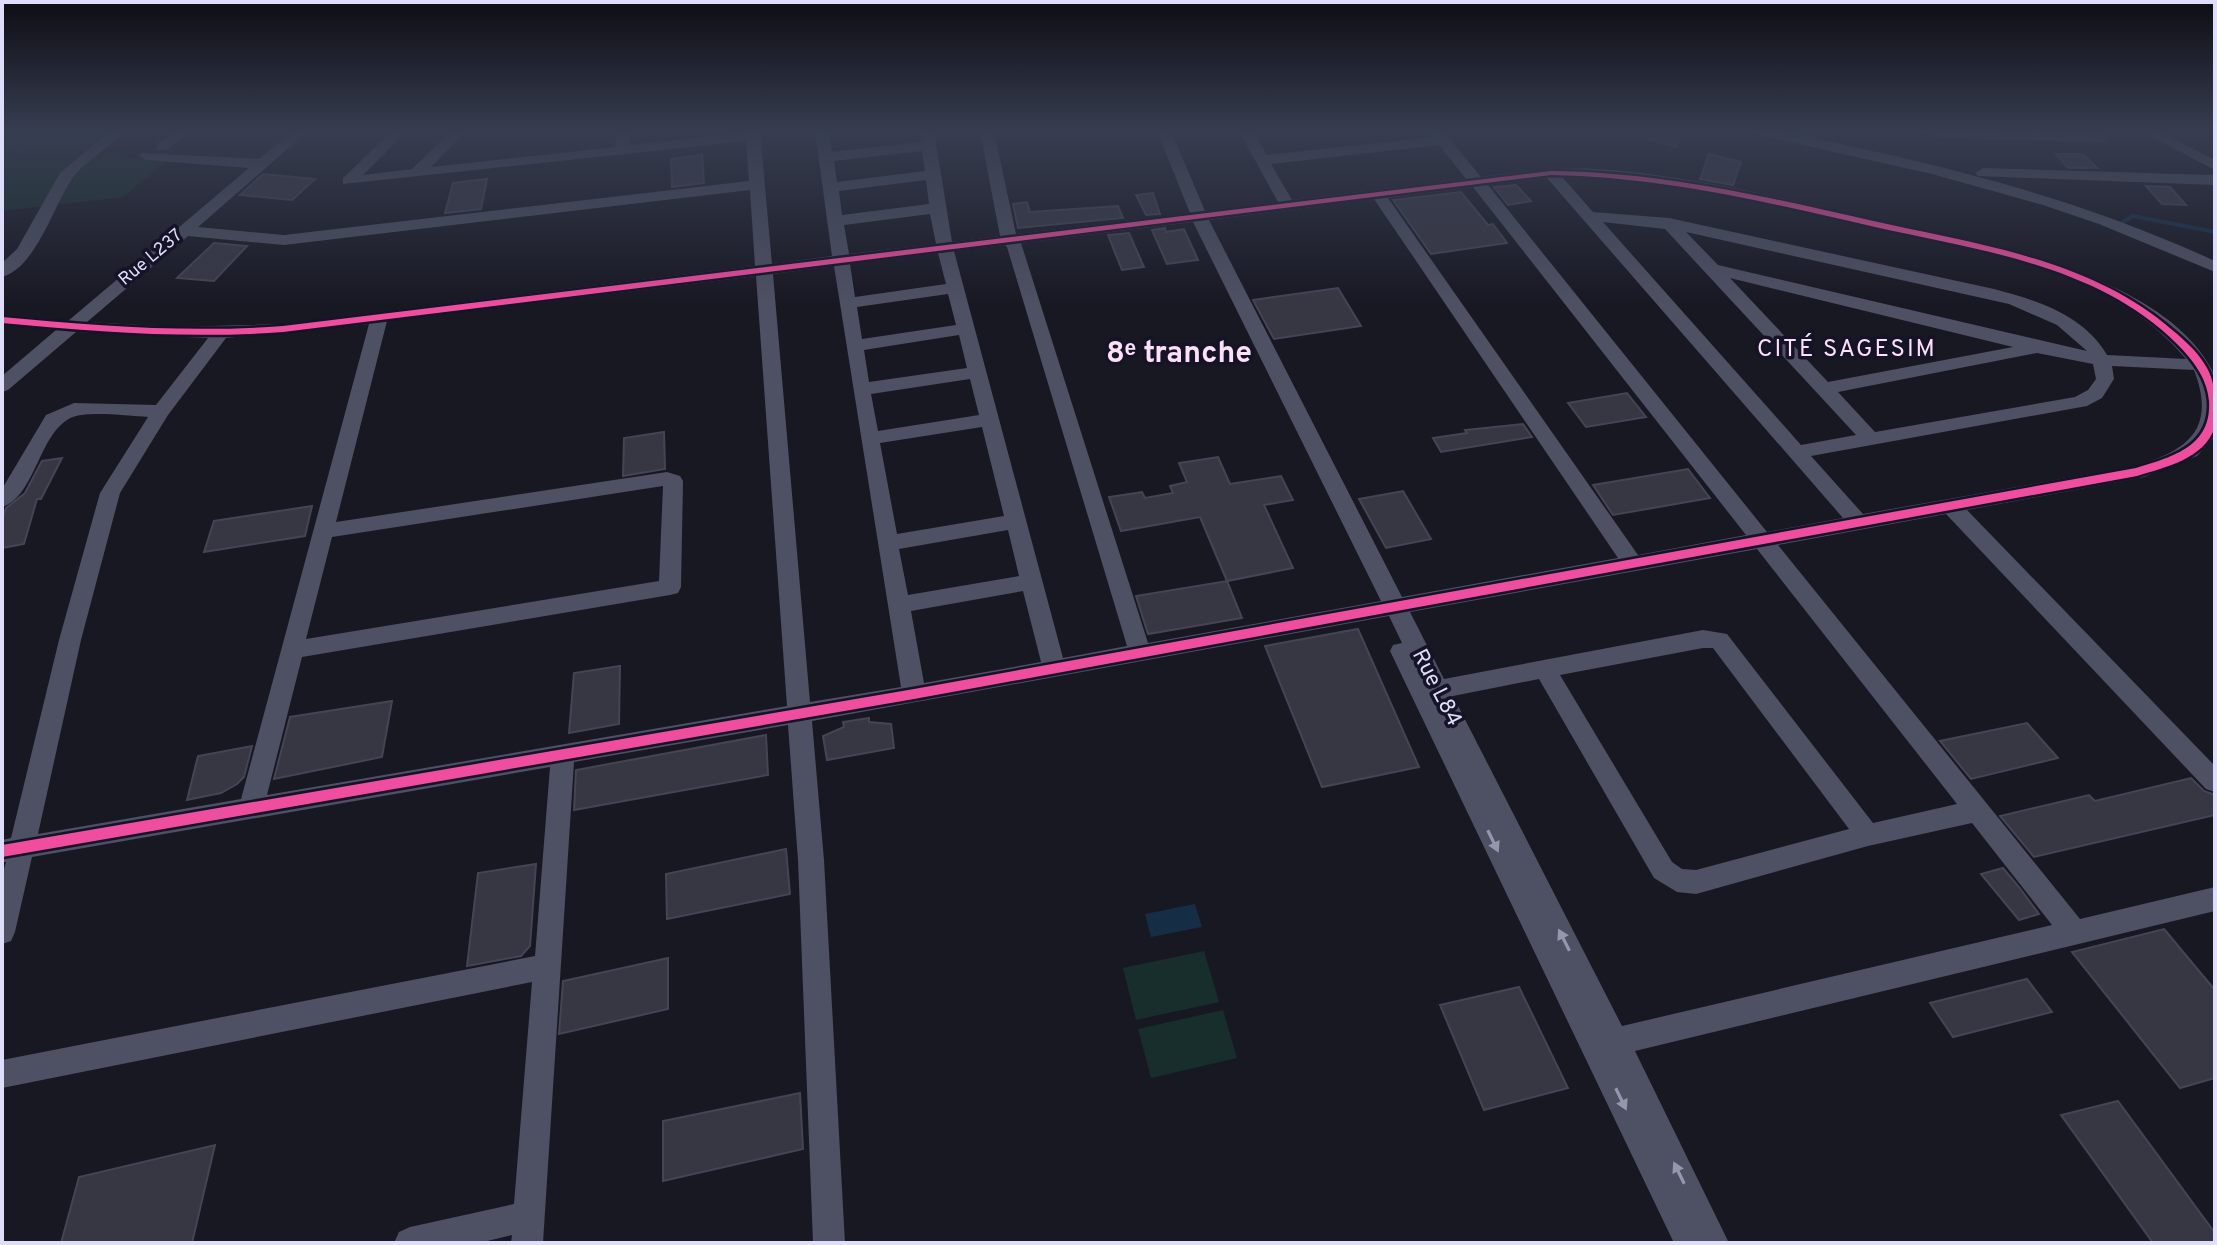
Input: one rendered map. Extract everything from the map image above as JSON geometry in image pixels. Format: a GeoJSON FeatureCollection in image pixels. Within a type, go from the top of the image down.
{"type":"FeatureCollection","features":[{"type":"Feature","properties":{"kind":"street"},"geometry":{"type":"LineString","coordinates":[[2,272],[24,252],[58,189]]}},
{"type":"Feature","properties":{"kind":"street","name":"Rue L237"},"geometry":{"type":"LineString","coordinates":[[2,386],[68,326],[232,189]]}},
{"type":"Feature","properties":{"kind":"street"},"geometry":{"type":"LineString","coordinates":[[184,231],[284,240],[721,189]]}},
{"type":"Feature","properties":{"kind":"street"},"geometry":{"type":"LineString","coordinates":[[756,189],[811,860],[829,1243]]}},
{"type":"Feature","properties":{"kind":"street"},"geometry":{"type":"LineString","coordinates":[[830,189],[914,694]]}},
{"type":"Feature","properties":{"kind":"street"},"geometry":{"type":"LineString","coordinates":[[934,189],[975,373],[1054,668]]}},
{"type":"Feature","properties":{"kind":"street"},"geometry":{"type":"LineString","coordinates":[[999,189],[1009,239],[1015,246],[1037,311],[1140,652]]}},
{"type":"Feature","properties":{"kind":"street","name":"Rue L84"},"geometry":{"type":"LineString","coordinates":[[1181,189],[1605,1044],[1713,1243]]}},
{"type":"Feature","properties":{"kind":"street","name":"Rue L84"},"geometry":{"type":"LineString","coordinates":[[1184,189],[1194,217]]}},
{"type":"Feature","properties":{"kind":"street"},"geometry":{"type":"LineString","coordinates":[[1279,189],[1287,205]]}},
{"type":"Feature","properties":{"kind":"street"},"geometry":{"type":"LineString","coordinates":[[2,320],[219,335],[379,318],[1419,189]]}},
{"type":"Feature","properties":{"kind":"street"},"geometry":{"type":"LineString","coordinates":[[1484,189],[1759,540],[2075,933]]}},
{"type":"Feature","properties":{"kind":"street"},"geometry":{"type":"LineString","coordinates":[[1566,189],[1858,522]]}},
{"type":"Feature","properties":{"kind":"street"},"geometry":{"type":"LineString","coordinates":[[13,849],[914,694],[2137,472],[2184,457],[2205,440],[2214,421],[2212,383],[2200,365],[2161,325],[2107,290],[2034,262],[1718,189]]}},
{"type":"Feature","properties":{"kind":"street"},"geometry":{"type":"LineString","coordinates":[[2009,189],[2084,211],[2151,237],[2215,267]]}},
{"type":"Feature","properties":{"kind":"street"},"geometry":{"type":"LineString","coordinates":[[1378,194],[1632,562]]}},
{"type":"Feature","properties":{"kind":"street"},"geometry":{"type":"LineString","coordinates":[[835,221],[937,208]]}},
{"type":"Feature","properties":{"kind":"street"},"geometry":{"type":"LineString","coordinates":[[1590,216],[1669,223],[2014,300],[2072,326],[2086,337],[2102,360],[2105,379],[2095,394],[2080,402],[1796,452]]}},
{"type":"Feature","properties":{"kind":"street"},"geometry":{"type":"LineString","coordinates":[[1669,223],[1871,439]]}},
{"type":"Feature","properties":{"kind":"street"},"geometry":{"type":"LineString","coordinates":[[1709,268],[2036,347],[2102,360],[2200,365]]}},
{"type":"Feature","properties":{"kind":"street"},"geometry":{"type":"LineString","coordinates":[[848,303],[956,288]]}},
{"type":"Feature","properties":{"kind":"street"},"geometry":{"type":"LineString","coordinates":[[251,808],[379,318]]}},
{"type":"Feature","properties":{"kind":"street"},"geometry":{"type":"LineString","coordinates":[[854,346],[965,329]]}},
{"type":"Feature","properties":{"kind":"street"},"geometry":{"type":"LineString","coordinates":[[2,932],[13,849],[110,493],[161,411],[219,335]]}},
{"type":"Feature","properties":{"kind":"street"},"geometry":{"type":"LineString","coordinates":[[1824,389],[2036,347]]}},
{"type":"Feature","properties":{"kind":"street"},"geometry":{"type":"LineString","coordinates":[[863,389],[975,373]]}},
{"type":"Feature","properties":{"kind":"street"},"geometry":{"type":"LineString","coordinates":[[2,500],[9,494],[53,419],[63,412],[74,409],[161,411]]}},
{"type":"Feature","properties":{"kind":"street"},"geometry":{"type":"LineString","coordinates":[[871,438],[988,420]]}},
{"type":"Feature","properties":{"kind":"street"},"geometry":{"type":"LineString","coordinates":[[293,650],[670,587],[673,481],[667,479],[323,531]]}},
{"type":"Feature","properties":{"kind":"street"},"geometry":{"type":"LineString","coordinates":[[1951,506],[2215,782]]}},
{"type":"Feature","properties":{"kind":"street"},"geometry":{"type":"LineString","coordinates":[[888,543],[1015,522]]}},
{"type":"Feature","properties":{"kind":"street"},"geometry":{"type":"LineString","coordinates":[[899,605],[1031,582]]}},
{"type":"Feature","properties":{"kind":"street"},"geometry":{"type":"LineString","coordinates":[[1429,691],[1703,639],[1719,640],[1868,835]]}},
{"type":"Feature","properties":{"kind":"street"},"geometry":{"type":"LineString","coordinates":[[1545,670],[1663,870],[1677,880],[1696,882],[1868,835],[1976,811]]}},
{"type":"Feature","properties":{"kind":"street"},"geometry":{"type":"LineString","coordinates":[[410,1243],[528,1229],[563,754]]}},
{"type":"Feature","properties":{"kind":"street"},"geometry":{"type":"LineString","coordinates":[[1605,1044],[2215,899]]}},
{"type":"Feature","properties":{"kind":"street"},"geometry":{"type":"LineString","coordinates":[[2,1074],[548,966]]}},
{"type":"Feature","properties":{"kind":"street","name":"Rue L84"},"geometry":{"type":"LineString","coordinates":[[1605,1044],[1690,1243]]}},
{"type":"Feature","properties":{"kind":"green space"},"geometry":{"type":"Polygon","coordinates":[[[2,189],[133,189],[123,197],[2,211],[2,189]]]}},
{"type":"Feature","properties":{"kind":"green space"},"geometry":{"type":"Polygon","coordinates":[[[1204,951],[1219,1002],[1136,1020],[1123,968],[1204,951]]]}},
{"type":"Feature","properties":{"kind":"green space"},"geometry":{"type":"Polygon","coordinates":[[[1223,1010],[1237,1058],[1151,1078],[1138,1029],[1223,1010]]]}},
{"type":"Feature","properties":{"kind":"water"},"geometry":{"type":"Polygon","coordinates":[[[1195,904],[1202,927],[1151,937],[1145,914],[1195,904]]]}},
{"type":"Feature","properties":{"kind":"building"},"geometry":{"type":"Polygon","coordinates":[[[246,189],[304,189],[292,200],[240,195],[246,189]]]}},
{"type":"Feature","properties":{"kind":"building"},"geometry":{"type":"Polygon","coordinates":[[[451,189],[485,189],[481,209],[445,213],[451,189]]]}},
{"type":"Feature","properties":{"kind":"building"},"geometry":{"type":"Polygon","coordinates":[[[1496,189],[1520,189],[1531,201],[1508,205],[1496,189]]]}},
{"type":"Feature","properties":{"kind":"building"},"geometry":{"type":"Polygon","coordinates":[[[2149,189],[2172,189],[2186,205],[2162,204],[2149,189]]]}},
{"type":"Feature","properties":{"kind":"building"},"geometry":{"type":"Polygon","coordinates":[[[1461,192],[1507,243],[1431,254],[1393,200],[1461,192]]]}},
{"type":"Feature","properties":{"kind":"building"},"geometry":{"type":"Polygon","coordinates":[[[1153,193],[1160,214],[1146,215],[1136,195],[1153,193]]]}},
{"type":"Feature","properties":{"kind":"building"},"geometry":{"type":"Polygon","coordinates":[[[1027,202],[1030,212],[1118,206],[1123,218],[1018,228],[1013,204],[1027,202]]]}},
{"type":"Feature","properties":{"kind":"building"},"geometry":{"type":"Polygon","coordinates":[[[1165,228],[1166,232],[1184,229],[1198,260],[1167,264],[1152,230],[1165,228]]]}},
{"type":"Feature","properties":{"kind":"building"},"geometry":{"type":"Polygon","coordinates":[[[1129,233],[1144,267],[1122,270],[1108,235],[1129,233]]]}},
{"type":"Feature","properties":{"kind":"building"},"geometry":{"type":"Polygon","coordinates":[[[214,243],[247,246],[214,281],[177,278],[214,243]]]}},
{"type":"Feature","properties":{"kind":"building"},"geometry":{"type":"Polygon","coordinates":[[[1338,288],[1361,326],[1274,339],[1253,300],[1338,288]]]}},
{"type":"Feature","properties":{"kind":"building"},"geometry":{"type":"Polygon","coordinates":[[[1627,393],[1646,417],[1586,427],[1568,403],[1627,393]]]}},
{"type":"Feature","properties":{"kind":"building"},"geometry":{"type":"Polygon","coordinates":[[[1523,424],[1532,437],[1441,452],[1433,438],[1467,433],[1465,430],[1523,424]]]}},
{"type":"Feature","properties":{"kind":"building"},"geometry":{"type":"Polygon","coordinates":[[[664,432],[665,469],[623,476],[624,438],[664,432]]]}},
{"type":"Feature","properties":{"kind":"building"},"geometry":{"type":"Polygon","coordinates":[[[1218,457],[1230,484],[1281,476],[1293,500],[1264,505],[1293,568],[1227,581],[1200,517],[1121,531],[1109,497],[1142,492],[1145,498],[1173,493],[1170,486],[1187,482],[1179,463],[1218,457]]]}},
{"type":"Feature","properties":{"kind":"building"},"geometry":{"type":"Polygon","coordinates":[[[62,458],[41,499],[37,499],[24,544],[2,548],[2,520],[6,508],[25,493],[42,461],[62,458]]]}},
{"type":"Feature","properties":{"kind":"building"},"geometry":{"type":"Polygon","coordinates":[[[1688,469],[1710,498],[1613,515],[1593,485],[1688,469]]]}},
{"type":"Feature","properties":{"kind":"building"},"geometry":{"type":"Polygon","coordinates":[[[1403,491],[1431,539],[1386,548],[1359,499],[1403,491]]]}},
{"type":"Feature","properties":{"kind":"building"},"geometry":{"type":"Polygon","coordinates":[[[312,506],[305,536],[204,552],[214,521],[312,506]]]}},
{"type":"Feature","properties":{"kind":"building"},"geometry":{"type":"Polygon","coordinates":[[[1227,581],[1242,618],[1148,634],[1136,596],[1227,581]]]}},
{"type":"Feature","properties":{"kind":"building"},"geometry":{"type":"Polygon","coordinates":[[[1358,629],[1419,767],[1322,787],[1265,646],[1358,629]]]}},
{"type":"Feature","properties":{"kind":"building"},"geometry":{"type":"Polygon","coordinates":[[[620,666],[619,724],[569,733],[574,673],[620,666]]]}},
{"type":"Feature","properties":{"kind":"building"},"geometry":{"type":"Polygon","coordinates":[[[392,701],[382,757],[274,779],[290,717],[392,701]]]}},
{"type":"Feature","properties":{"kind":"building"},"geometry":{"type":"Polygon","coordinates":[[[869,718],[869,722],[891,724],[894,748],[827,760],[823,736],[844,727],[843,722],[869,718]]]}},
{"type":"Feature","properties":{"kind":"building"},"geometry":{"type":"Polygon","coordinates":[[[2027,723],[2058,758],[1971,779],[1940,741],[2027,723]]]}},
{"type":"Feature","properties":{"kind":"building"},"geometry":{"type":"Polygon","coordinates":[[[766,735],[768,775],[574,810],[576,770],[766,735]]]}},
{"type":"Feature","properties":{"kind":"building"},"geometry":{"type":"Polygon","coordinates":[[[252,746],[244,777],[237,784],[221,793],[187,800],[198,756],[252,746]]]}},
{"type":"Feature","properties":{"kind":"building"},"geometry":{"type":"Polygon","coordinates":[[[2191,778],[2204,791],[2215,795],[2215,815],[2034,857],[2000,816],[2089,795],[2095,801],[2191,778]]]}},
{"type":"Feature","properties":{"kind":"building"},"geometry":{"type":"Polygon","coordinates":[[[786,849],[790,894],[667,919],[666,874],[786,849]]]}},
{"type":"Feature","properties":{"kind":"building"},"geometry":{"type":"Polygon","coordinates":[[[536,864],[530,946],[521,956],[467,966],[478,873],[536,864]]]}},
{"type":"Feature","properties":{"kind":"building"},"geometry":{"type":"Polygon","coordinates":[[[2003,868],[2039,914],[2019,920],[1981,874],[2003,868]]]}},
{"type":"Feature","properties":{"kind":"building"},"geometry":{"type":"Polygon","coordinates":[[[2164,929],[2215,990],[2215,1078],[2180,1088],[2072,952],[2164,929]]]}},
{"type":"Feature","properties":{"kind":"building"},"geometry":{"type":"Polygon","coordinates":[[[668,958],[668,1009],[559,1034],[563,981],[668,958]]]}},
{"type":"Feature","properties":{"kind":"building"},"geometry":{"type":"Polygon","coordinates":[[[2027,979],[2052,1012],[1953,1037],[1930,1003],[2027,979]]]}},
{"type":"Feature","properties":{"kind":"building"},"geometry":{"type":"Polygon","coordinates":[[[1519,987],[1568,1088],[1484,1110],[1440,1005],[1519,987]]]}},
{"type":"Feature","properties":{"kind":"building"},"geometry":{"type":"Polygon","coordinates":[[[800,1093],[803,1149],[663,1181],[663,1121],[800,1093]]]}},
{"type":"Feature","properties":{"kind":"building"},"geometry":{"type":"Polygon","coordinates":[[[2118,1101],[2215,1233],[2215,1243],[2153,1243],[2061,1115],[2118,1101]]]}},
{"type":"Feature","properties":{"kind":"building"},"geometry":{"type":"Polygon","coordinates":[[[215,1145],[192,1243],[61,1243],[79,1177],[215,1145]]]}},
{"type":"Feature","properties":{"kind":"waterway"},"geometry":{"type":"LineString","coordinates":[[2123,222],[2133,216],[2215,232]]}},
{"type":"Feature","properties":{"kind":"cycle path"},"geometry":{"type":"LineString","coordinates":[[2,320],[177,332],[283,329],[1420,189]]}},
{"type":"Feature","properties":{"kind":"cycle path"},"geometry":{"type":"LineString","coordinates":[[2,851],[914,694],[2137,472],[2179,458],[2208,433],[2214,403],[2211,385],[2202,368],[2190,352],[2157,322],[2106,290],[2051,267],[1966,244],[1717,189]]}},
{"type":"Feature","properties":{"kind":"district","name":"CITÉ SAGESIM"},"geometry":{"type":"Point","coordinates":[1847,350]}},
{"type":"Feature","properties":{"kind":"district","name":"8ᵉ tranche"},"geometry":{"type":"Point","coordinates":[1179,354]}}]}
